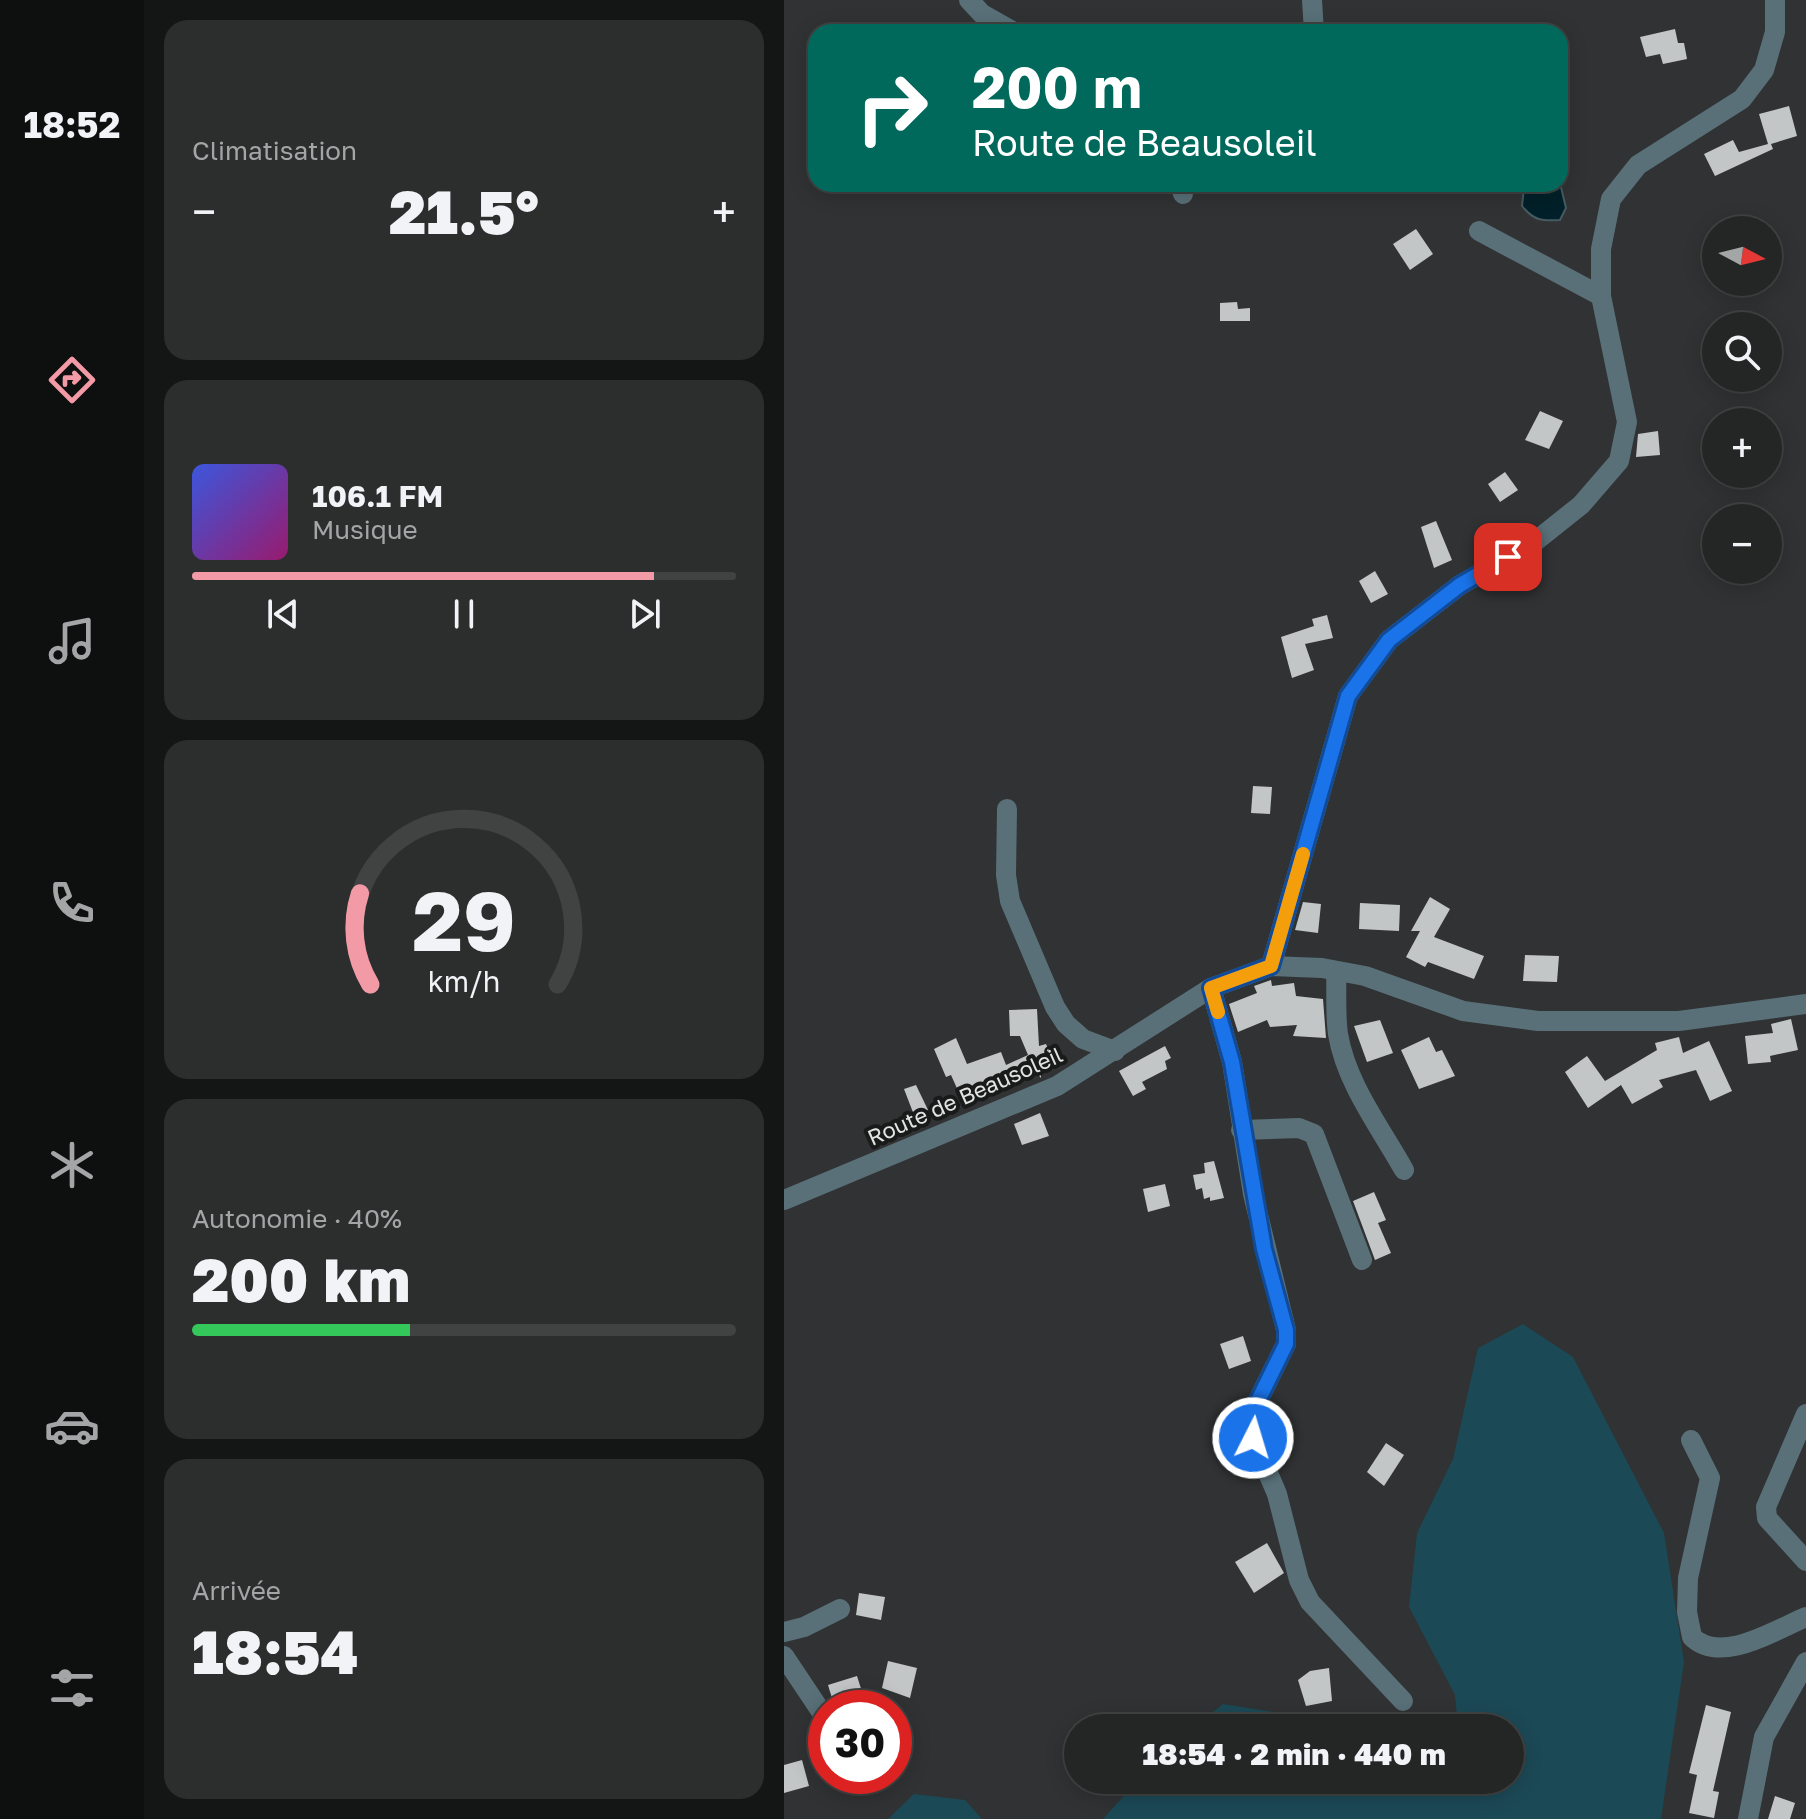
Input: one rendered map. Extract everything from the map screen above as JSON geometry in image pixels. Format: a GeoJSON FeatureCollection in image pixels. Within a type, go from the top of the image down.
{"type":"FeatureCollection","features":[{"type":"Feature","properties":{"kind":"street"},"geometry":{"type":"LineString","coordinates":[[969,0],[982,14],[1000,24]]}},
{"type":"Feature","properties":{"kind":"street"},"geometry":{"type":"LineString","coordinates":[[1312,0],[1314,24]]}},
{"type":"Feature","properties":{"kind":"street"},"geometry":{"type":"LineString","coordinates":[[1271,966],[1348,696],[1389,640],[1460,585],[1532,544],[1581,505],[1619,461],[1627,422],[1601,296],[1601,249],[1611,199],[1638,165],[1742,99],[1764,70],[1775,32],[1775,0]]}},
{"type":"Feature","properties":{"kind":"street"},"geometry":{"type":"LineString","coordinates":[[1479,231],[1601,296]]}},
{"type":"Feature","properties":{"kind":"street"},"geometry":{"type":"LineString","coordinates":[[1007,809],[1006,875],[1010,901],[1055,1007],[1066,1024],[1083,1039],[1115,1051]]}},
{"type":"Feature","properties":{"kind":"street","name":"Route de Beausoleil"},"geometry":{"type":"LineString","coordinates":[[784,1200],[1057,1086],[1211,988],[1271,966],[1365,976],[1463,1011],[1538,1021],[1679,1021],[1806,1004]]}},
{"type":"Feature","properties":{"kind":"street"},"geometry":{"type":"LineString","coordinates":[[1336,971],[1338,1031],[1343,1054],[1353,1081],[1404,1170]]}},
{"type":"Feature","properties":{"kind":"street"},"geometry":{"type":"LineString","coordinates":[[1211,988],[1232,1062],[1241,1130],[1264,1249],[1286,1330],[1286,1344],[1250,1417],[1253,1438],[1277,1494],[1299,1580],[1310,1602],[1403,1701]]}},
{"type":"Feature","properties":{"kind":"street"},"geometry":{"type":"LineString","coordinates":[[1241,1130],[1299,1128],[1314,1134],[1362,1260]]}},
{"type":"Feature","properties":{"kind":"street"},"geometry":{"type":"LineString","coordinates":[[1806,1414],[1766,1507],[1767,1518],[1806,1561]]}},
{"type":"Feature","properties":{"kind":"street"},"geometry":{"type":"LineString","coordinates":[[1691,1440],[1710,1478],[1688,1578],[1687,1612],[1692,1637],[1712,1649],[1730,1647],[1806,1617]]}},
{"type":"Feature","properties":{"kind":"street"},"geometry":{"type":"LineString","coordinates":[[784,1632],[804,1627],[840,1609]]}},
{"type":"Feature","properties":{"kind":"street"},"geometry":{"type":"LineString","coordinates":[[784,1656],[808,1692]]}},
{"type":"Feature","properties":{"kind":"street"},"geometry":{"type":"LineString","coordinates":[[1748,1819],[1764,1737],[1806,1662]]}},
{"type":"Feature","properties":{"kind":"shaded area"},"geometry":{"type":"Polygon","coordinates":[[[1524,192],[1562,192],[1566,208],[1560,220],[1548,220],[1530,215],[1522,206],[1524,192]]]}},
{"type":"Feature","properties":{"kind":"shaded area"},"geometry":{"type":"Polygon","coordinates":[[[1523,1324],[1573,1357],[1664,1533],[1684,1662],[1661,1819],[1103,1819],[1125,1794],[1524,1794],[1524,1714],[1457,1714],[1455,1695],[1409,1607],[1417,1533],[1453,1459],[1478,1348],[1523,1324]]]}},
{"type":"Feature","properties":{"kind":"shaded area"},"geometry":{"type":"Polygon","coordinates":[[[1223,1704],[1287,1714],[1210,1714],[1223,1704]]]}},
{"type":"Feature","properties":{"kind":"shaded area"},"geometry":{"type":"Polygon","coordinates":[[[914,1794],[965,1800],[982,1819],[888,1819],[914,1794]]]}},
{"type":"Feature","properties":{"kind":"building"},"geometry":{"type":"Polygon","coordinates":[[[1675,29],[1678,43],[1684,43],[1687,59],[1663,64],[1660,54],[1646,57],[1640,37],[1675,29]]]}},
{"type":"Feature","properties":{"kind":"building"},"geometry":{"type":"Polygon","coordinates":[[[1789,106],[1797,136],[1771,144],[1773,149],[1715,176],[1704,154],[1733,140],[1739,152],[1768,144],[1759,114],[1789,106]]]}},
{"type":"Feature","properties":{"kind":"building"},"geometry":{"type":"Polygon","coordinates":[[[1416,229],[1433,254],[1410,270],[1393,244],[1416,229]]]}},
{"type":"Feature","properties":{"kind":"building"},"geometry":{"type":"Polygon","coordinates":[[[1237,302],[1238,309],[1250,308],[1250,321],[1220,321],[1220,303],[1237,302]]]}},
{"type":"Feature","properties":{"kind":"building"},"geometry":{"type":"Polygon","coordinates":[[[1540,411],[1563,421],[1549,449],[1525,440],[1540,411]]]}},
{"type":"Feature","properties":{"kind":"building"},"geometry":{"type":"Polygon","coordinates":[[[1658,431],[1660,455],[1636,457],[1638,434],[1658,431]]]}},
{"type":"Feature","properties":{"kind":"building"},"geometry":{"type":"Polygon","coordinates":[[[1505,472],[1518,490],[1500,502],[1488,484],[1505,472]]]}},
{"type":"Feature","properties":{"kind":"building"},"geometry":{"type":"Polygon","coordinates":[[[1436,521],[1452,560],[1434,568],[1421,527],[1436,521]]]}},
{"type":"Feature","properties":{"kind":"building"},"geometry":{"type":"Polygon","coordinates":[[[1375,571],[1388,594],[1371,603],[1359,581],[1375,571]]]}},
{"type":"Feature","properties":{"kind":"building"},"geometry":{"type":"Polygon","coordinates":[[[1327,615],[1333,638],[1305,644],[1314,670],[1292,678],[1281,637],[1314,626],[1312,619],[1327,615]]]}},
{"type":"Feature","properties":{"kind":"building"},"geometry":{"type":"Polygon","coordinates":[[[1253,786],[1272,787],[1270,814],[1251,813],[1253,786]]]}},
{"type":"Feature","properties":{"kind":"building"},"geometry":{"type":"Polygon","coordinates":[[[1430,897],[1450,909],[1434,937],[1484,956],[1474,979],[1428,962],[1425,967],[1406,957],[1420,931],[1411,931],[1430,897]]]}},
{"type":"Feature","properties":{"kind":"building"},"geometry":{"type":"Polygon","coordinates":[[[1303,902],[1321,904],[1318,933],[1295,930],[1303,902]]]}},
{"type":"Feature","properties":{"kind":"building"},"geometry":{"type":"Polygon","coordinates":[[[1360,903],[1400,905],[1399,931],[1359,929],[1360,903]]]}},
{"type":"Feature","properties":{"kind":"building"},"geometry":{"type":"Polygon","coordinates":[[[1525,955],[1559,956],[1557,982],[1523,981],[1525,955]]]}},
{"type":"Feature","properties":{"kind":"building"},"geometry":{"type":"Polygon","coordinates":[[[1271,980],[1272,986],[1294,983],[1296,996],[1323,999],[1326,1038],[1293,1036],[1297,1025],[1270,1027],[1267,1020],[1238,1032],[1229,1004],[1257,993],[1254,986],[1271,980]]]}},
{"type":"Feature","properties":{"kind":"building"},"geometry":{"type":"Polygon","coordinates":[[[1037,1009],[1039,1046],[1046,1044],[1054,1063],[1041,1069],[1041,1078],[1035,1071],[1027,1074],[1026,1071],[960,1095],[951,1075],[946,1077],[934,1049],[956,1038],[967,1064],[1001,1052],[1006,1065],[1028,1055],[1020,1036],[1010,1036],[1009,1010],[1037,1009]]]}},
{"type":"Feature","properties":{"kind":"building"},"geometry":{"type":"Polygon","coordinates":[[[1791,1019],[1798,1050],[1770,1056],[1771,1062],[1748,1064],[1745,1036],[1773,1033],[1771,1024],[1791,1019]]]}},
{"type":"Feature","properties":{"kind":"building"},"geometry":{"type":"Polygon","coordinates":[[[1380,1020],[1393,1053],[1367,1062],[1354,1026],[1380,1020]]]}},
{"type":"Feature","properties":{"kind":"building"},"geometry":{"type":"Polygon","coordinates":[[[1429,1037],[1436,1052],[1442,1050],[1455,1076],[1419,1089],[1401,1050],[1429,1037]]]}},
{"type":"Feature","properties":{"kind":"building"},"geometry":{"type":"Polygon","coordinates":[[[1679,1037],[1683,1053],[1709,1041],[1732,1091],[1710,1101],[1696,1070],[1659,1080],[1663,1087],[1632,1104],[1621,1085],[1588,1108],[1565,1072],[1587,1056],[1605,1081],[1657,1050],[1655,1043],[1679,1037]]]}},
{"type":"Feature","properties":{"kind":"building"},"geometry":{"type":"Polygon","coordinates":[[[1165,1046],[1171,1058],[1165,1061],[1167,1069],[1142,1082],[1146,1089],[1133,1096],[1119,1071],[1165,1046]]]}},
{"type":"Feature","properties":{"kind":"building"},"geometry":{"type":"Polygon","coordinates":[[[916,1085],[928,1110],[914,1115],[904,1089],[916,1085]]]}},
{"type":"Feature","properties":{"kind":"building"},"geometry":{"type":"Polygon","coordinates":[[[1040,1113],[1049,1136],[1022,1145],[1014,1124],[1040,1113]]]}},
{"type":"Feature","properties":{"kind":"building"},"geometry":{"type":"Polygon","coordinates":[[[1214,1161],[1224,1198],[1210,1201],[1210,1197],[1204,1199],[1202,1188],[1196,1190],[1193,1175],[1205,1173],[1204,1163],[1214,1161]]]}},
{"type":"Feature","properties":{"kind":"building"},"geometry":{"type":"Polygon","coordinates":[[[1165,1184],[1170,1206],[1148,1212],[1143,1189],[1165,1184]]]}},
{"type":"Feature","properties":{"kind":"building"},"geometry":{"type":"Polygon","coordinates":[[[1374,1192],[1386,1220],[1378,1223],[1391,1253],[1375,1260],[1353,1201],[1374,1192]]]}},
{"type":"Feature","properties":{"kind":"building"},"geometry":{"type":"Polygon","coordinates":[[[1243,1336],[1251,1361],[1229,1369],[1220,1344],[1243,1336]]]}},
{"type":"Feature","properties":{"kind":"building"},"geometry":{"type":"Polygon","coordinates":[[[1386,1443],[1404,1455],[1384,1486],[1367,1472],[1386,1443]]]}},
{"type":"Feature","properties":{"kind":"building"},"geometry":{"type":"Polygon","coordinates":[[[1267,1543],[1284,1573],[1254,1593],[1235,1562],[1267,1543]]]}},
{"type":"Feature","properties":{"kind":"building"},"geometry":{"type":"Polygon","coordinates":[[[859,1593],[885,1597],[881,1620],[856,1615],[859,1593]]]}},
{"type":"Feature","properties":{"kind":"building"},"geometry":{"type":"Polygon","coordinates":[[[888,1661],[917,1668],[912,1690],[882,1688],[888,1661]]]}},
{"type":"Feature","properties":{"kind":"building"},"geometry":{"type":"Polygon","coordinates":[[[1329,1668],[1332,1701],[1306,1706],[1298,1680],[1310,1671],[1329,1668]]]}},
{"type":"Feature","properties":{"kind":"building"},"geometry":{"type":"Polygon","coordinates":[[[857,1676],[861,1690],[830,1690],[828,1685],[857,1676]]]}},
{"type":"Feature","properties":{"kind":"building"},"geometry":{"type":"Polygon","coordinates":[[[1706,1705],[1731,1712],[1713,1791],[1719,1792],[1714,1818],[1689,1813],[1697,1775],[1689,1773],[1706,1705]]]}},
{"type":"Feature","properties":{"kind":"building"},"geometry":{"type":"Polygon","coordinates":[[[802,1760],[808,1786],[784,1793],[784,1765],[802,1760]]]}},
{"type":"Feature","properties":{"kind":"building"},"geometry":{"type":"Polygon","coordinates":[[[1775,1796],[1795,1803],[1790,1819],[1768,1819],[1775,1796]]]}},
{"type":"Feature","properties":{"kind":"slow traffic"},"geometry":{"type":"LineString","coordinates":[[1218,1012],[1211,988],[1271,966],[1303,854]]}},
{"type":"Feature","properties":{"kind":"route"},"geometry":{"type":"LineString","coordinates":[[1253,1438],[1250,1417],[1286,1344],[1286,1330],[1282,1305],[1264,1249],[1241,1130],[1232,1062],[1211,988],[1271,966],[1348,696],[1389,640],[1460,585],[1508,557]]}}]}
